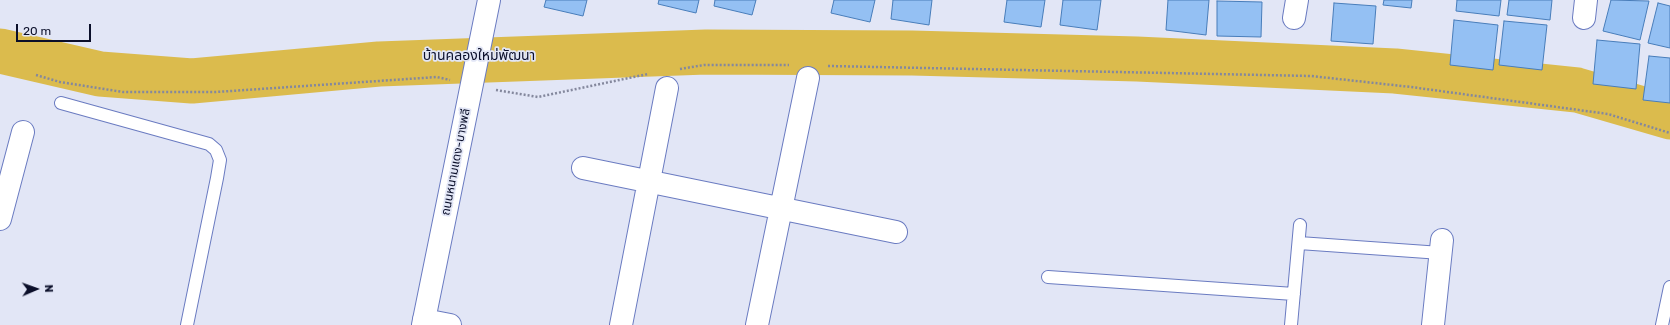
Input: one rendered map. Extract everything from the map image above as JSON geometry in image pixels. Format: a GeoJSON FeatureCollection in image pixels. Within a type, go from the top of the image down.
{"type":"FeatureCollection","features":[{"type":"Feature","properties":{"kind":"street","name":"ถนนหนามแดง-บางพลี"},"geometry":{"type":"LineString","coordinates":[[424,322],[489,2]]}},
{"type":"Feature","properties":{"kind":"street"},"geometry":{"type":"LineString","coordinates":[[757,325],[808,70]]}},
{"type":"Feature","properties":{"kind":"street"},"geometry":{"type":"LineString","coordinates":[[621,325],[671,79]]}},
{"type":"Feature","properties":{"kind":"street"},"geometry":{"type":"LineString","coordinates":[[0,219],[23,132]]}},
{"type":"Feature","properties":{"kind":"street"},"geometry":{"type":"LineString","coordinates":[[583,168],[781,210],[896,232]]}},
{"type":"Feature","properties":{"kind":"street"},"geometry":{"type":"LineString","coordinates":[[1433,325],[1441,246]]}},
{"type":"Feature","properties":{"kind":"street"},"geometry":{"type":"LineString","coordinates":[[424,322],[450,325]]}},
{"type":"Feature","properties":{"kind":"lane"},"geometry":{"type":"LineString","coordinates":[[61,103],[209,144],[216,150],[220,160],[218,178],[187,325]]}},
{"type":"Feature","properties":{"kind":"lane"},"geometry":{"type":"LineString","coordinates":[[1291,325],[1300,225]]}},
{"type":"Feature","properties":{"kind":"lane"},"geometry":{"type":"LineString","coordinates":[[1299,243],[1441,246]]}},
{"type":"Feature","properties":{"kind":"lane"},"geometry":{"type":"LineString","coordinates":[[1048,277],[1294,294]]}},
{"type":"Feature","properties":{"kind":"lane"},"geometry":{"type":"LineString","coordinates":[[1662,325],[1670,287]]}},
{"type":"Feature","properties":{"kind":"path"},"geometry":{"type":"LineString","coordinates":[[671,79],[704,65],[808,70],[1310,76],[1411,87],[1608,114],[1670,133]]}},
{"type":"Feature","properties":{"kind":"path"},"geometry":{"type":"LineString","coordinates":[[36,75],[60,82],[123,92],[216,92],[437,77],[472,80],[538,97],[652,73]]}},
{"type":"Feature","properties":{"kind":"building"},"geometry":{"type":"Polygon","coordinates":[[[546,0],[587,0],[583,16],[544,7],[546,0]]]}},
{"type":"Feature","properties":{"kind":"building"},"geometry":{"type":"Polygon","coordinates":[[[659,0],[699,0],[696,13],[658,4],[659,0]]]}},
{"type":"Feature","properties":{"kind":"building"},"geometry":{"type":"Polygon","coordinates":[[[715,0],[756,0],[752,15],[714,6],[715,0]]]}},
{"type":"Feature","properties":{"kind":"building"},"geometry":{"type":"Polygon","coordinates":[[[834,0],[875,0],[870,22],[831,13],[834,0]]]}},
{"type":"Feature","properties":{"kind":"building"},"geometry":{"type":"Polygon","coordinates":[[[893,0],[932,0],[929,25],[891,19],[893,0]]]}},
{"type":"Feature","properties":{"kind":"building"},"geometry":{"type":"Polygon","coordinates":[[[1007,0],[1045,0],[1041,27],[1004,22],[1007,0]]]}},
{"type":"Feature","properties":{"kind":"building"},"geometry":{"type":"Polygon","coordinates":[[[1063,0],[1101,0],[1097,30],[1060,25],[1063,0]]]}},
{"type":"Feature","properties":{"kind":"building"},"geometry":{"type":"Polygon","coordinates":[[[1168,0],[1209,0],[1206,35],[1166,30],[1168,0]]]}},
{"type":"Feature","properties":{"kind":"building"},"geometry":{"type":"Polygon","coordinates":[[[1384,0],[1412,0],[1411,8],[1383,5],[1384,0]]]}},
{"type":"Feature","properties":{"kind":"building"},"geometry":{"type":"Polygon","coordinates":[[[1457,0],[1501,0],[1499,16],[1456,11],[1457,0]]]}},
{"type":"Feature","properties":{"kind":"building"},"geometry":{"type":"Polygon","coordinates":[[[1509,0],[1552,0],[1550,20],[1507,15],[1509,0]]]}},
{"type":"Feature","properties":{"kind":"building"},"geometry":{"type":"Polygon","coordinates":[[[1611,0],[1649,1],[1640,40],[1603,31],[1611,0]]]}},
{"type":"Feature","properties":{"kind":"building"},"geometry":{"type":"Polygon","coordinates":[[[1217,1],[1262,2],[1261,37],[1217,36],[1217,1]]]}},
{"type":"Feature","properties":{"kind":"building"},"geometry":{"type":"Polygon","coordinates":[[[1334,3],[1376,6],[1373,44],[1331,41],[1334,3]]]}},
{"type":"Feature","properties":{"kind":"building"},"geometry":{"type":"Polygon","coordinates":[[[1658,3],[1670,6],[1670,48],[1648,43],[1658,3]]]}},
{"type":"Feature","properties":{"kind":"building"},"geometry":{"type":"Polygon","coordinates":[[[1454,20],[1498,25],[1493,70],[1450,65],[1454,20]]]}},
{"type":"Feature","properties":{"kind":"building"},"geometry":{"type":"Polygon","coordinates":[[[1504,21],[1547,25],[1542,70],[1499,65],[1504,21]]]}},
{"type":"Feature","properties":{"kind":"building"},"geometry":{"type":"Polygon","coordinates":[[[1597,40],[1640,44],[1636,89],[1593,84],[1597,40]]]}},
{"type":"Feature","properties":{"kind":"building"},"geometry":{"type":"Polygon","coordinates":[[[1649,56],[1670,58],[1670,103],[1643,100],[1649,56]]]}},
{"type":"Feature","properties":{"kind":"waterway"},"geometry":{"type":"LineString","coordinates":[[0,51],[100,74],[192,81],[379,64],[706,52],[912,53],[1137,59],[1395,71],[1577,90],[1670,117]]}},
{"type":"Feature","properties":{"kind":"district","name":"บ้านคลองใหม่พัฒนา"},"geometry":{"type":"Point","coordinates":[479,56]}}]}
